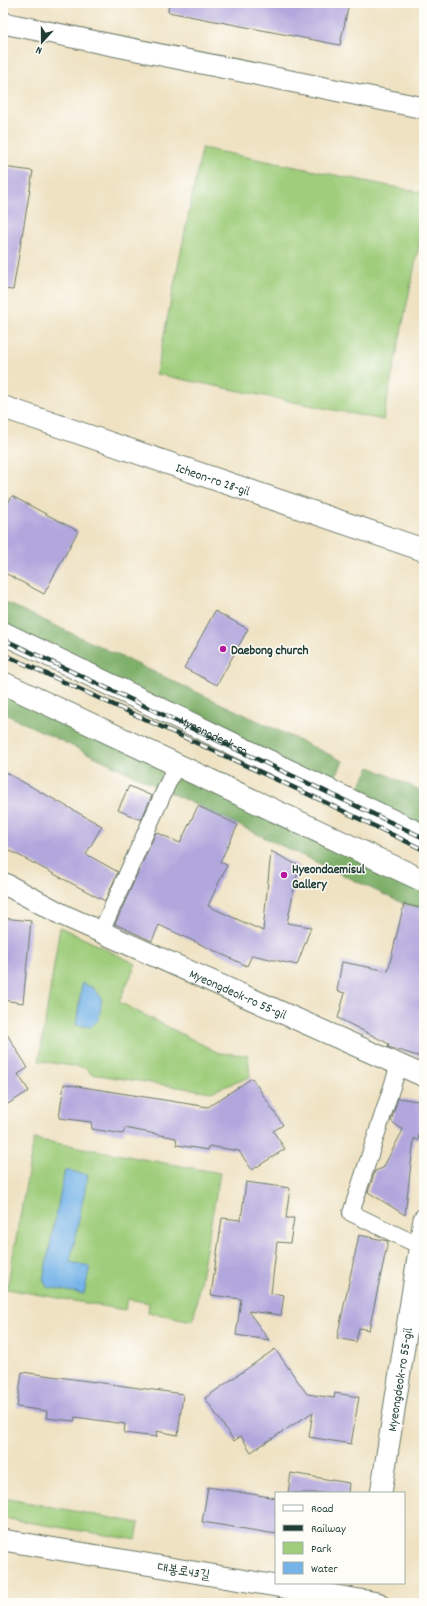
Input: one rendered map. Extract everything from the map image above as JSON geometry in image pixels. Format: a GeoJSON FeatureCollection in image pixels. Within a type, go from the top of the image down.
{"type":"FeatureCollection","features":[{"type":"Feature","properties":{"kind":"main road","name":"Icheon-ro 28-gil"},"geometry":{"type":"LineString","coordinates":[[3,407],[424,550]]}},
{"type":"Feature","properties":{"kind":"main road","name":"Myeongdeok-ro"},"geometry":{"type":"LineString","coordinates":[[3,633],[424,836]]}},
{"type":"Feature","properties":{"kind":"main road"},"geometry":{"type":"LineString","coordinates":[[3,683],[424,881]]}},
{"type":"Feature","properties":{"kind":"street"},"geometry":{"type":"LineString","coordinates":[[3,23],[424,108]]}},
{"type":"Feature","properties":{"kind":"street"},"geometry":{"type":"LineString","coordinates":[[102,932],[176,765]]}},
{"type":"Feature","properties":{"kind":"street","name":"Myeongdeok-ro 55-gil"},"geometry":{"type":"LineString","coordinates":[[3,883],[53,910],[424,1076]]}},
{"type":"Feature","properties":{"kind":"street"},"geometry":{"type":"LineString","coordinates":[[399,1065],[351,1213],[420,1246]]}},
{"type":"Feature","properties":{"kind":"street","name":"Myeongdeok-ro 55-gil"},"geometry":{"type":"LineString","coordinates":[[381,1492],[424,1219]]}},
{"type":"Feature","properties":{"kind":"street","name":"대봉로43길"},"geometry":{"type":"LineString","coordinates":[[3,1540],[275,1582]]}},
{"type":"Feature","properties":{"kind":"street","name":"대봉로43길"},"geometry":{"type":"LineString","coordinates":[[286,1584],[369,1597]]}},
{"type":"Feature","properties":{"kind":"green space"},"geometry":{"type":"Polygon","coordinates":[[[202,148],[424,193],[424,221],[383,420],[156,374],[202,148]]]}},
{"type":"Feature","properties":{"kind":"green space"},"geometry":{"type":"Polygon","coordinates":[[[3,601],[343,761],[329,790],[3,633],[3,601]]]}},
{"type":"Feature","properties":{"kind":"green space"},"geometry":{"type":"Polygon","coordinates":[[[3,683],[424,881],[424,909],[404,904],[3,713],[3,683]]]}},
{"type":"Feature","properties":{"kind":"green space"},"geometry":{"type":"Polygon","coordinates":[[[370,767],[424,792],[424,836],[352,801],[370,767]]]}},
{"type":"Feature","properties":{"kind":"green space"},"geometry":{"type":"Polygon","coordinates":[[[60,927],[136,964],[119,1002],[219,1053],[248,1055],[250,1077],[211,1092],[91,1074],[86,1068],[39,1061],[60,927]]]}},
{"type":"Feature","properties":{"kind":"green space"},"geometry":{"type":"Polygon","coordinates":[[[34,1139],[220,1173],[193,1321],[148,1312],[149,1303],[128,1299],[125,1310],[7,1289],[34,1139]]]}},
{"type":"Feature","properties":{"kind":"green space"},"geometry":{"type":"Polygon","coordinates":[[[3,1498],[139,1523],[136,1540],[3,1518],[3,1498]]]}},
{"type":"Feature","properties":{"kind":"water"},"geometry":{"type":"Polygon","coordinates":[[[82,983],[93,988],[102,998],[99,1019],[91,1027],[76,1025],[82,983]]]}},
{"type":"Feature","properties":{"kind":"water"},"geometry":{"type":"Polygon","coordinates":[[[65,1170],[88,1175],[70,1262],[90,1266],[84,1294],[47,1287],[43,1280],[65,1170]]]}},
{"type":"Feature","properties":{"kind":"building"},"geometry":{"type":"Polygon","coordinates":[[[169,3],[349,3],[340,45],[168,12],[169,3]]]}},
{"type":"Feature","properties":{"kind":"building"},"geometry":{"type":"Polygon","coordinates":[[[3,167],[33,171],[13,290],[3,289],[3,167]]]}},
{"type":"Feature","properties":{"kind":"building"},"geometry":{"type":"Polygon","coordinates":[[[12,496],[78,531],[44,594],[3,572],[3,512],[12,496]]]}},
{"type":"Feature","properties":{"kind":"building"},"geometry":{"type":"Polygon","coordinates":[[[215,611],[248,629],[217,685],[184,668],[215,611]]]}},
{"type":"Feature","properties":{"kind":"building"},"geometry":{"type":"Polygon","coordinates":[[[3,771],[102,826],[86,854],[118,872],[105,901],[3,847],[3,771]]]}},
{"type":"Feature","properties":{"kind":"building"},"geometry":{"type":"Polygon","coordinates":[[[129,786],[152,796],[141,820],[118,810],[129,786]]]}},
{"type":"Feature","properties":{"kind":"building"},"geometry":{"type":"Polygon","coordinates":[[[198,806],[238,825],[220,862],[227,865],[208,906],[263,931],[271,851],[299,866],[287,923],[311,927],[297,965],[252,955],[247,966],[159,925],[152,941],[115,924],[156,832],[180,843],[198,806]]]}},
{"type":"Feature","properties":{"kind":"building"},"geometry":{"type":"Polygon","coordinates":[[[404,904],[424,909],[424,1041],[421,1057],[388,1047],[389,1044],[338,1018],[345,993],[337,991],[342,962],[388,971],[404,904]]]}},
{"type":"Feature","properties":{"kind":"building"},"geometry":{"type":"Polygon","coordinates":[[[3,918],[31,921],[23,1003],[3,1000],[3,918]]]}},
{"type":"Feature","properties":{"kind":"building"},"geometry":{"type":"Polygon","coordinates":[[[3,1028],[28,1068],[18,1074],[29,1091],[3,1107],[3,1028]]]}},
{"type":"Feature","properties":{"kind":"building"},"geometry":{"type":"Polygon","coordinates":[[[252,1078],[283,1125],[273,1131],[285,1149],[252,1170],[239,1151],[209,1146],[208,1150],[177,1145],[176,1138],[125,1128],[123,1134],[92,1129],[91,1122],[59,1118],[64,1084],[208,1107],[252,1078]]]}},
{"type":"Feature","properties":{"kind":"building"},"geometry":{"type":"Polygon","coordinates":[[[398,1098],[424,1102],[418,1141],[414,1138],[405,1215],[368,1192],[375,1171],[383,1168],[403,1130],[391,1121],[398,1098]]]}},
{"type":"Feature","properties":{"kind":"building"},"geometry":{"type":"Polygon","coordinates":[[[246,1182],[290,1188],[286,1218],[294,1218],[290,1243],[277,1242],[271,1293],[284,1295],[281,1315],[248,1311],[269,1340],[236,1335],[241,1299],[211,1295],[222,1218],[241,1220],[246,1182]]]}},
{"type":"Feature","properties":{"kind":"building"},"geometry":{"type":"Polygon","coordinates":[[[359,1235],[388,1241],[369,1330],[359,1328],[356,1342],[337,1338],[359,1235]]]}},
{"type":"Feature","properties":{"kind":"building"},"geometry":{"type":"Polygon","coordinates":[[[275,1349],[307,1394],[334,1398],[335,1393],[359,1397],[351,1444],[309,1437],[313,1412],[251,1452],[241,1436],[234,1441],[205,1398],[275,1349]]]}},
{"type":"Feature","properties":{"kind":"building"},"geometry":{"type":"Polygon","coordinates":[[[22,1372],[183,1394],[178,1435],[156,1431],[157,1437],[124,1433],[125,1424],[75,1417],[74,1421],[46,1418],[47,1411],[17,1407],[22,1372]]]}},
{"type":"Feature","properties":{"kind":"building"},"geometry":{"type":"Polygon","coordinates":[[[291,1473],[349,1483],[348,1492],[288,1492],[291,1473]]]}},
{"type":"Feature","properties":{"kind":"building"},"geometry":{"type":"Polygon","coordinates":[[[208,1487],[275,1498],[275,1534],[202,1522],[208,1487]]]}},
{"type":"Feature","properties":{"kind":"railway"},"geometry":{"type":"LineString","coordinates":[[3,639],[424,838]]}},
{"type":"Feature","properties":{"kind":"railway"},"geometry":{"type":"LineString","coordinates":[[3,654],[312,796],[424,850]]}},
{"type":"Feature","properties":{"kind":"place","name":"Daebong church"},"geometry":{"type":"Point","coordinates":[223,649]}},
{"type":"Feature","properties":{"kind":"place","name":"Hyeondaemisul Gallery"},"geometry":{"type":"Point","coordinates":[284,875]}}]}
